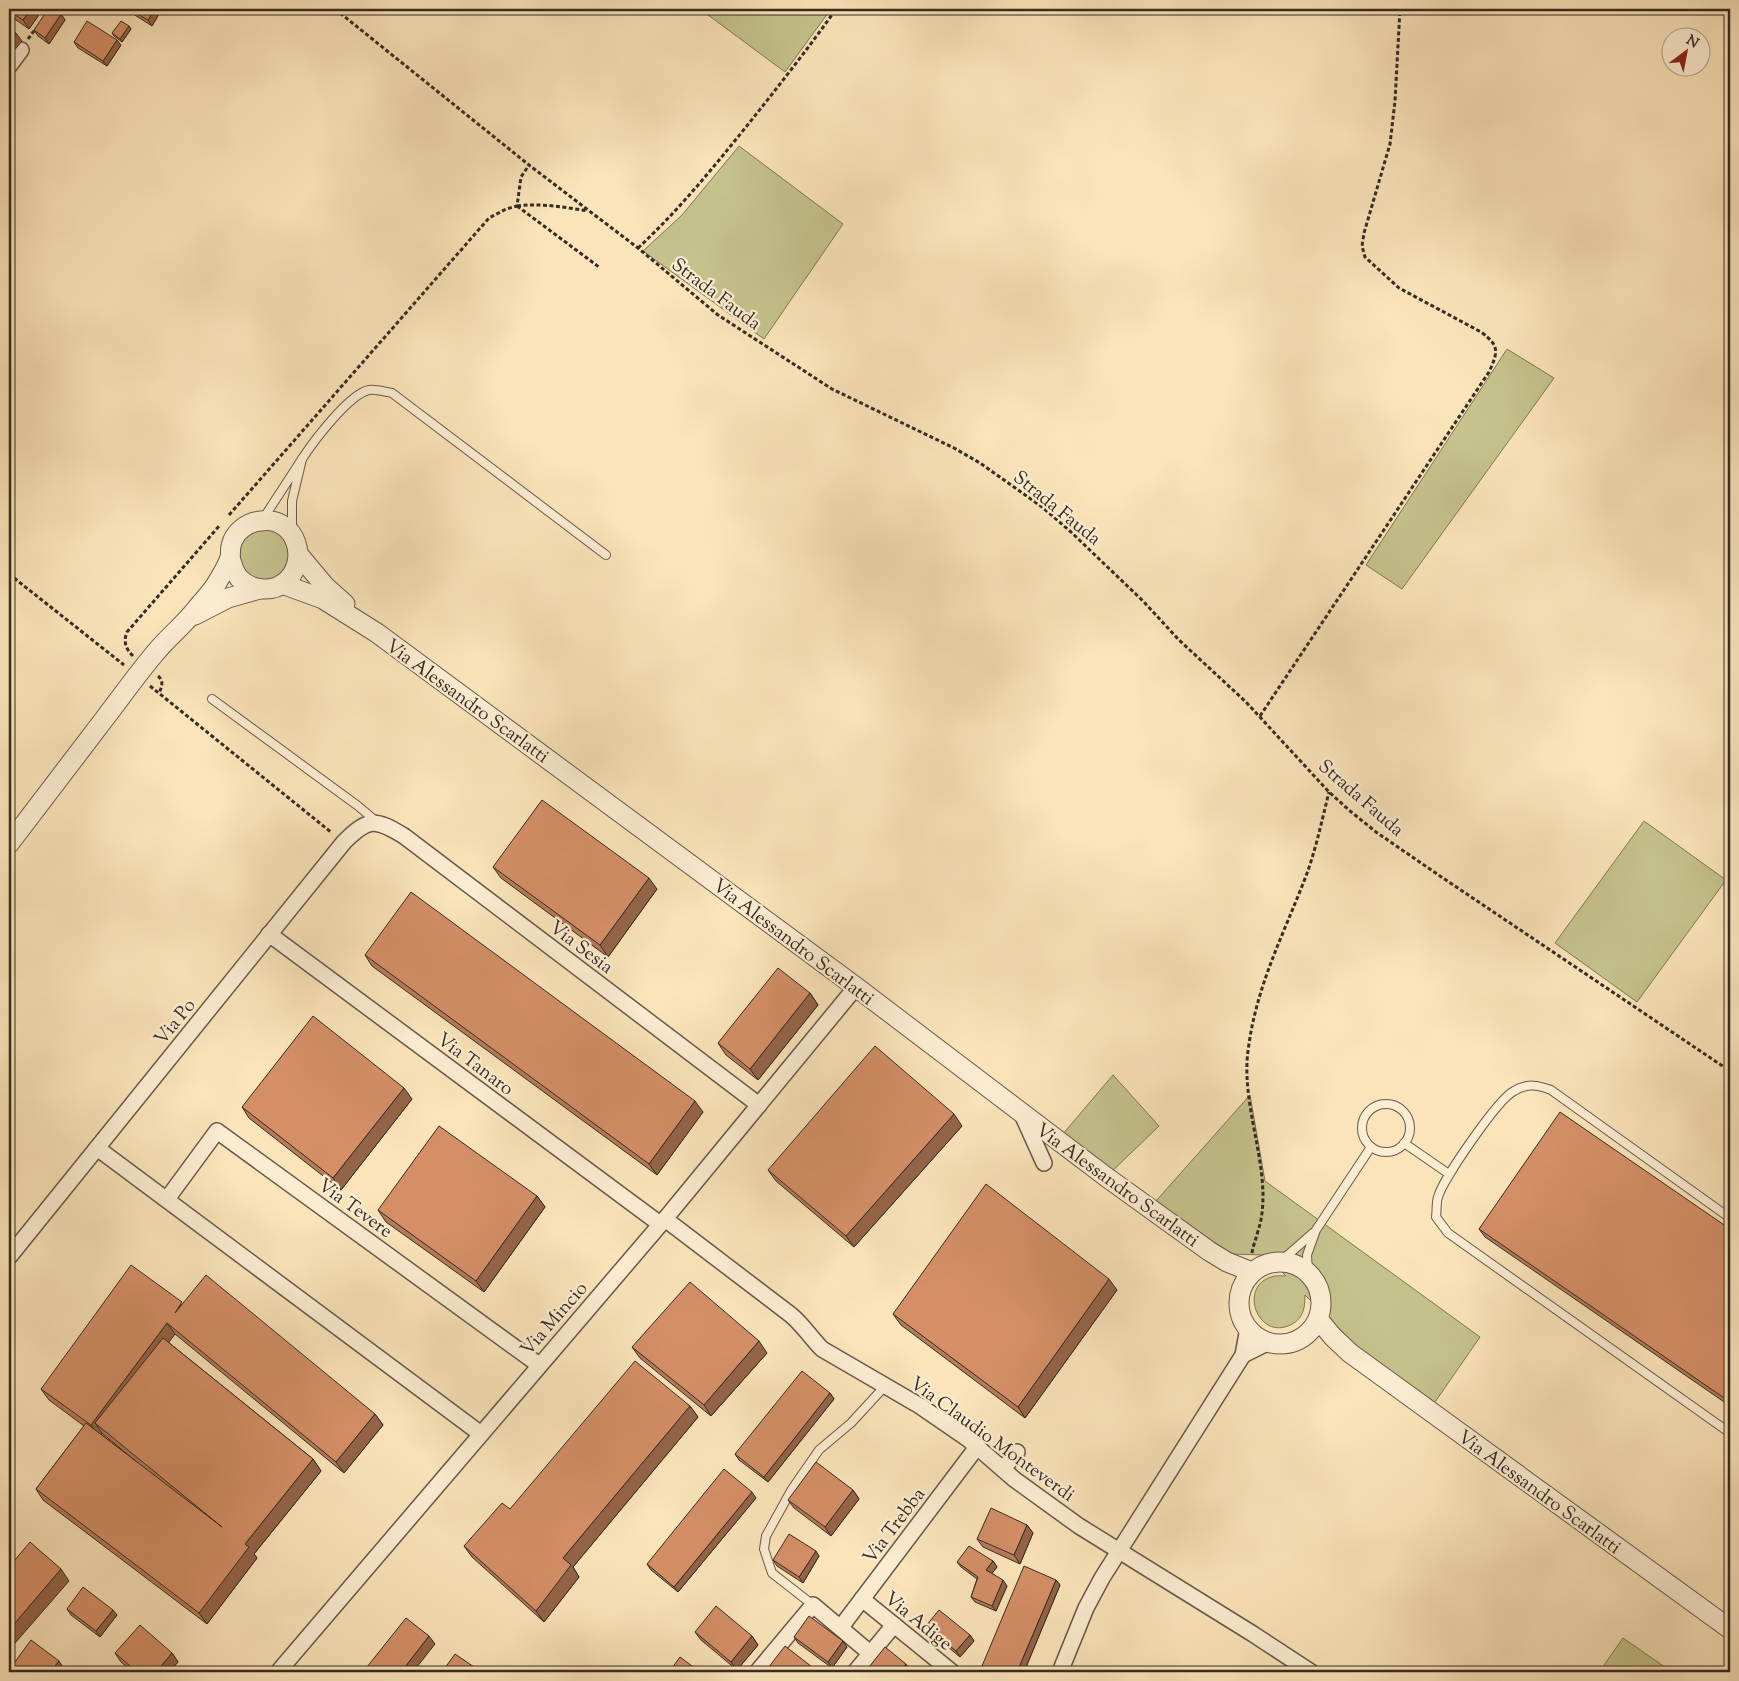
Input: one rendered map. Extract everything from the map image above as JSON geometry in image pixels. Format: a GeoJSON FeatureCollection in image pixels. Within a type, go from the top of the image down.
{"type":"FeatureCollection","features":[{"type":"Feature","properties":{"kind":"street"},"geometry":{"type":"LineString","coordinates":[[9,66],[21,50]]}},
{"type":"Feature","properties":{"kind":"street"},"geometry":{"type":"LineString","coordinates":[[189,618],[228,598],[260,589],[272,588],[282,584],[291,577],[297,567],[299,555],[297,544],[292,534],[283,526],[273,521],[252,522],[236,535],[231,546],[230,557],[233,568],[239,578],[249,585],[260,589]]}},
{"type":"Feature","properties":{"kind":"street","name":"Via Alessandro Scarlatti"},"geometry":{"type":"LineString","coordinates":[[299,555],[325,586],[377,633]]}},
{"type":"Feature","properties":{"kind":"street"},"geometry":{"type":"LineString","coordinates":[[9,844],[142,669],[189,618],[217,583],[230,557]]}},
{"type":"Feature","properties":{"kind":"street","name":"Via Alessandro Scarlatti"},"geometry":{"type":"LineString","coordinates":[[282,584],[323,599],[377,633],[1209,1251],[1227,1262],[1252,1272]]}},
{"type":"Feature","properties":{"kind":"street","name":"Via Po"},"geometry":{"type":"LineString","coordinates":[[9,1257],[344,842],[359,828],[370,823],[379,823]]}},
{"type":"Feature","properties":{"kind":"street","name":"Via Sesia"},"geometry":{"type":"LineString","coordinates":[[379,823],[390,827],[404,836],[760,1105]]}},
{"type":"Feature","properties":{"kind":"street","name":"Via Tanaro"},"geometry":{"type":"LineString","coordinates":[[269,934],[662,1222]]}},
{"type":"Feature","properties":{"kind":"street","name":"Via Mincio"},"geometry":{"type":"LineString","coordinates":[[278,1672],[662,1222],[856,987]]}},
{"type":"Feature","properties":{"kind":"street"},"geometry":{"type":"LineString","coordinates":[[1021,1112],[1044,1163]]}},
{"type":"Feature","properties":{"kind":"street","name":"Via Tevere"},"geometry":{"type":"LineString","coordinates":[[166,1199],[217,1131],[539,1365]]}},
{"type":"Feature","properties":{"kind":"street"},"geometry":{"type":"LineString","coordinates":[[97,1148],[482,1434]]}},
{"type":"Feature","properties":{"kind":"street","name":"Via Claudio Monteverdi"},"geometry":{"type":"LineString","coordinates":[[662,1222],[791,1315],[805,1328],[813,1341],[822,1349],[920,1406],[1079,1526],[1253,1634],[1310,1672]]}},
{"type":"Feature","properties":{"kind":"street","name":"Via Alessandro Scarlatti"},"geometry":{"type":"LineString","coordinates":[[1209,1251],[1241,1291]]}},
{"type":"Feature","properties":{"kind":"street"},"geometry":{"type":"LineString","coordinates":[[1281,1261],[1290,1263],[1308,1272],[1319,1289],[1322,1299],[1315,1325],[1305,1336],[1294,1342],[1287,1343],[1268,1342],[1257,1336],[1248,1328],[1239,1304],[1245,1281],[1252,1272],[1260,1266],[1281,1261]]}},
{"type":"Feature","properties":{"kind":"street","name":"Via Alessandro Scarlatti"},"geometry":{"type":"LineString","coordinates":[[1318,1319],[1350,1353],[1730,1629]]}},
{"type":"Feature","properties":{"kind":"street"},"geometry":{"type":"LineString","coordinates":[[1243,1356],[1248,1328]]}},
{"type":"Feature","properties":{"kind":"street","name":"Via Alessandro Scarlatti"},"geometry":{"type":"LineString","coordinates":[[1305,1336],[1329,1343],[1350,1353]]}},
{"type":"Feature","properties":{"kind":"street"},"geometry":{"type":"LineString","coordinates":[[1060,1672],[1086,1608],[1196,1418],[1243,1356],[1268,1342]]}},
{"type":"Feature","properties":{"kind":"street","name":"Via Trebba"},"geometry":{"type":"LineString","coordinates":[[841,1627],[977,1448]]}},
{"type":"Feature","properties":{"kind":"street"},"geometry":{"type":"LineString","coordinates":[[1003,1470],[1016,1452]]}},
{"type":"Feature","properties":{"kind":"street","name":"Via Adige"},"geometry":{"type":"LineString","coordinates":[[862,1599],[952,1672]]}},
{"type":"Feature","properties":{"kind":"street"},"geometry":{"type":"LineString","coordinates":[[757,1672],[813,1605],[841,1627],[870,1654]]}},
{"type":"Feature","properties":{"kind":"street"},"geometry":{"type":"LineString","coordinates":[[855,1672],[894,1625]]}},
{"type":"Feature","properties":{"kind":"lane"},"geometry":{"type":"LineString","coordinates":[[263,520],[316,437],[353,399],[369,390],[392,393],[606,554]]}},
{"type":"Feature","properties":{"kind":"lane"},"geometry":{"type":"LineString","coordinates":[[292,534],[292,501],[302,459]]}},
{"type":"Feature","properties":{"kind":"lane"},"geometry":{"type":"LineString","coordinates":[[212,699],[379,823]]}},
{"type":"Feature","properties":{"kind":"lane"},"geometry":{"type":"LineString","coordinates":[[1730,1218],[1551,1090],[1537,1085],[1525,1086],[1512,1091],[1496,1108],[1449,1174],[1438,1198],[1436,1217],[1448,1233],[1730,1433]]}},
{"type":"Feature","properties":{"kind":"lane"},"geometry":{"type":"LineString","coordinates":[[1381,1105],[1396,1106],[1407,1116],[1410,1124],[1410,1132],[1404,1143],[1395,1151],[1387,1152],[1378,1151],[1371,1147],[1363,1134],[1362,1127],[1368,1113],[1381,1105]]}},
{"type":"Feature","properties":{"kind":"lane"},"geometry":{"type":"LineString","coordinates":[[1404,1143],[1449,1174]]}},
{"type":"Feature","properties":{"kind":"lane"},"geometry":{"type":"LineString","coordinates":[[1308,1272],[1307,1255],[1316,1230],[1371,1147]]}},
{"type":"Feature","properties":{"kind":"lane"},"geometry":{"type":"LineString","coordinates":[[1281,1261],[1316,1230]]}},
{"type":"Feature","properties":{"kind":"lane"},"geometry":{"type":"LineString","coordinates":[[813,1605],[772,1573],[764,1548],[766,1536],[792,1489],[819,1450],[851,1423],[886,1385]]}},
{"type":"Feature","properties":{"kind":"path","name":"Strada Fauda"},"geometry":{"type":"LineString","coordinates":[[335,9],[528,164],[638,248],[718,315],[776,354],[832,388],[954,448],[980,463],[1042,508],[1071,532],[1260,716],[1329,792],[1376,832],[1730,1071]]}},
{"type":"Feature","properties":{"kind":"path"},"geometry":{"type":"LineString","coordinates":[[638,248],[665,223],[702,183],[806,52],[836,9]]}},
{"type":"Feature","properties":{"kind":"path"},"geometry":{"type":"LineString","coordinates":[[1260,716],[1484,380],[1495,359],[1496,347],[1490,339],[1481,332],[1399,288],[1365,257],[1362,246],[1364,233],[1390,144],[1395,101],[1400,9]]}},
{"type":"Feature","properties":{"kind":"path"},"geometry":{"type":"LineString","coordinates":[[21,50],[39,23]]}},
{"type":"Feature","properties":{"kind":"path"},"geometry":{"type":"LineString","coordinates":[[517,206],[521,177],[528,164]]}},
{"type":"Feature","properties":{"kind":"path"},"geometry":{"type":"LineString","coordinates":[[344,842],[158,693],[126,648],[125,636],[488,218],[506,209],[532,204],[588,211]]}},
{"type":"Feature","properties":{"kind":"path"},"geometry":{"type":"LineString","coordinates":[[517,206],[599,267]]}},
{"type":"Feature","properties":{"kind":"path"},"geometry":{"type":"LineString","coordinates":[[9,574],[117,658],[160,677],[162,687],[158,693]]}},
{"type":"Feature","properties":{"kind":"path"},"geometry":{"type":"LineString","coordinates":[[1252,1272],[1252,1250],[1262,1214],[1263,1194],[1261,1165],[1249,1099],[1247,1054],[1254,1011],[1265,975],[1306,876],[1315,850],[1329,792]]}},
{"type":"Feature","properties":{"kind":"shaded area"},"geometry":{"type":"Polygon","coordinates":[[[700,9],[831,9],[785,72],[700,9]]]}},
{"type":"Feature","properties":{"kind":"shaded area"},"geometry":{"type":"Polygon","coordinates":[[[739,146],[843,224],[764,339],[643,251],[682,215],[739,146]]]}},
{"type":"Feature","properties":{"kind":"shaded area"},"geometry":{"type":"Polygon","coordinates":[[[1507,349],[1554,378],[1402,589],[1366,565],[1507,349]]]}},
{"type":"Feature","properties":{"kind":"shaded area"},"geometry":{"type":"Polygon","coordinates":[[[253,529],[278,530],[292,553],[280,577],[263,583],[246,575],[237,559],[240,541],[253,529]]]}},
{"type":"Feature","properties":{"kind":"shaded area"},"geometry":{"type":"Polygon","coordinates":[[[1644,821],[1726,880],[1637,1002],[1555,943],[1644,821]]]}},
{"type":"Feature","properties":{"kind":"shaded area"},"geometry":{"type":"Polygon","coordinates":[[[1113,1075],[1159,1126],[1104,1179],[1057,1141],[1113,1075]]]}},
{"type":"Feature","properties":{"kind":"shaded area"},"geometry":{"type":"Polygon","coordinates":[[[1250,1095],[1265,1181],[1480,1337],[1426,1415],[1305,1295],[1304,1309],[1297,1321],[1288,1326],[1277,1328],[1268,1325],[1256,1310],[1254,1300],[1256,1291],[1261,1282],[1271,1277],[1286,1276],[1265,1255],[1231,1254],[1156,1201],[1250,1095]]]}},
{"type":"Feature","properties":{"kind":"shaded area"},"geometry":{"type":"Polygon","coordinates":[[[1623,1638],[1672,1672],[1599,1672],[1623,1638]]]}},
{"type":"Feature","properties":{"kind":"building"},"geometry":{"type":"Polygon","coordinates":[[[9,9],[31,9],[23,20],[9,11],[9,9]]]}},
{"type":"Feature","properties":{"kind":"building"},"geometry":{"type":"Polygon","coordinates":[[[48,9],[61,14],[45,38],[34,30],[48,9]]]}},
{"type":"Feature","properties":{"kind":"building"},"geometry":{"type":"Polygon","coordinates":[[[129,9],[155,9],[148,20],[129,9]]]}},
{"type":"Feature","properties":{"kind":"building"},"geometry":{"type":"Polygon","coordinates":[[[87,21],[117,40],[103,61],[74,42],[87,21]]]}},
{"type":"Feature","properties":{"kind":"building"},"geometry":{"type":"Polygon","coordinates":[[[121,21],[129,26],[120,39],[112,33],[121,21]]]}},
{"type":"Feature","properties":{"kind":"building"},"geometry":{"type":"Polygon","coordinates":[[[9,28],[16,33],[9,42],[9,28]]]}},
{"type":"Feature","properties":{"kind":"building"},"geometry":{"type":"Polygon","coordinates":[[[542,800],[649,878],[600,945],[493,867],[542,800]]]}},
{"type":"Feature","properties":{"kind":"building"},"geometry":{"type":"Polygon","coordinates":[[[411,892],[695,1101],[649,1164],[365,955],[411,892]]]}},
{"type":"Feature","properties":{"kind":"building"},"geometry":{"type":"Polygon","coordinates":[[[778,968],[810,993],[750,1069],[718,1043],[778,968]]]}},
{"type":"Feature","properties":{"kind":"building"},"geometry":{"type":"Polygon","coordinates":[[[313,1016],[404,1088],[333,1178],[242,1107],[313,1016]]]}},
{"type":"Feature","properties":{"kind":"building"},"geometry":{"type":"Polygon","coordinates":[[[875,1046],[954,1114],[846,1236],[768,1170],[875,1046]]]}},
{"type":"Feature","properties":{"kind":"building"},"geometry":{"type":"Polygon","coordinates":[[[1560,1112],[1730,1229],[1730,1402],[1479,1229],[1560,1112]]]}},
{"type":"Feature","properties":{"kind":"building"},"geometry":{"type":"Polygon","coordinates":[[[439,1126],[537,1196],[476,1281],[378,1210],[439,1126]]]}},
{"type":"Feature","properties":{"kind":"building"},"geometry":{"type":"Polygon","coordinates":[[[986,1184],[1109,1279],[1018,1407],[893,1314],[986,1184]]]}},
{"type":"Feature","properties":{"kind":"building"},"geometry":{"type":"Polygon","coordinates":[[[131,1265],[182,1302],[175,1313],[206,1275],[375,1414],[336,1462],[167,1323],[91,1425],[41,1389],[131,1265]]]}},
{"type":"Feature","properties":{"kind":"building"},"geometry":{"type":"Polygon","coordinates":[[[690,1282],[759,1341],[704,1405],[632,1347],[690,1282]]]}},
{"type":"Feature","properties":{"kind":"building"},"geometry":{"type":"Polygon","coordinates":[[[163,1338],[313,1459],[245,1544],[249,1547],[199,1613],[36,1489],[86,1423],[222,1527],[95,1423],[163,1338]]]}},
{"type":"Feature","properties":{"kind":"building"},"geometry":{"type":"Polygon","coordinates":[[[635,1361],[690,1406],[563,1558],[571,1565],[536,1611],[464,1546],[502,1503],[510,1509],[635,1361]]]}},
{"type":"Feature","properties":{"kind":"building"},"geometry":{"type":"Polygon","coordinates":[[[802,1371],[830,1393],[764,1477],[735,1454],[802,1371]]]}},
{"type":"Feature","properties":{"kind":"building"},"geometry":{"type":"Polygon","coordinates":[[[816,1462],[853,1490],[825,1527],[788,1500],[816,1462]]]}},
{"type":"Feature","properties":{"kind":"building"},"geometry":{"type":"Polygon","coordinates":[[[724,1469],[752,1492],[674,1587],[647,1564],[724,1469]]]}},
{"type":"Feature","properties":{"kind":"building"},"geometry":{"type":"Polygon","coordinates":[[[991,1508],[1027,1525],[1014,1555],[977,1539],[991,1508]]]}},
{"type":"Feature","properties":{"kind":"building"},"geometry":{"type":"Polygon","coordinates":[[[789,1534],[816,1551],[799,1577],[773,1560],[789,1534]]]}},
{"type":"Feature","properties":{"kind":"building"},"geometry":{"type":"Polygon","coordinates":[[[30,1542],[61,1569],[9,1630],[9,1567],[30,1542]]]}},
{"type":"Feature","properties":{"kind":"building"},"geometry":{"type":"Polygon","coordinates":[[[969,1546],[993,1561],[986,1570],[1003,1580],[992,1606],[971,1597],[978,1577],[957,1562],[969,1546]]]}},
{"type":"Feature","properties":{"kind":"building"},"geometry":{"type":"Polygon","coordinates":[[[1024,1566],[1056,1580],[1017,1672],[998,1672],[982,1666],[1024,1566]]]}},
{"type":"Feature","properties":{"kind":"building"},"geometry":{"type":"Polygon","coordinates":[[[83,1587],[113,1610],[96,1631],[67,1609],[83,1587]]]}},
{"type":"Feature","properties":{"kind":"building"},"geometry":{"type":"Polygon","coordinates":[[[716,1606],[752,1636],[731,1662],[695,1632],[716,1606]]]}},
{"type":"Feature","properties":{"kind":"building"},"geometry":{"type":"Polygon","coordinates":[[[939,1610],[970,1635],[956,1651],[926,1626],[939,1610]]]}},
{"type":"Feature","properties":{"kind":"building"},"geometry":{"type":"Polygon","coordinates":[[[809,1616],[843,1641],[828,1662],[794,1637],[809,1616]]]}},
{"type":"Feature","properties":{"kind":"building"},"geometry":{"type":"Polygon","coordinates":[[[406,1618],[429,1636],[401,1672],[363,1672],[406,1618]]]}},
{"type":"Feature","properties":{"kind":"building"},"geometry":{"type":"Polygon","coordinates":[[[140,1625],[172,1653],[156,1672],[137,1672],[115,1653],[140,1625]]]}},
{"type":"Feature","properties":{"kind":"building"},"geometry":{"type":"Polygon","coordinates":[[[31,1640],[59,1661],[50,1672],[9,1672],[9,1670],[31,1640]]]}},
{"type":"Feature","properties":{"kind":"building"},"geometry":{"type":"Polygon","coordinates":[[[785,1646],[816,1670],[815,1672],[765,1672],[785,1646]]]}},
{"type":"Feature","properties":{"kind":"building"},"geometry":{"type":"Polygon","coordinates":[[[885,1647],[906,1664],[900,1672],[865,1672],[885,1647]]]}},
{"type":"Feature","properties":{"kind":"building"},"geometry":{"type":"Polygon","coordinates":[[[455,1654],[480,1671],[480,1672],[442,1672],[455,1654]]]}},
{"type":"Feature","properties":{"kind":"building"},"geometry":{"type":"Polygon","coordinates":[[[680,1657],[700,1672],[669,1672],[680,1657]]]}},
{"type":"Feature","properties":{"kind":"building"},"geometry":{"type":"Polygon","coordinates":[[[929,1668],[934,1672],[926,1672],[929,1668]]]}}]}
